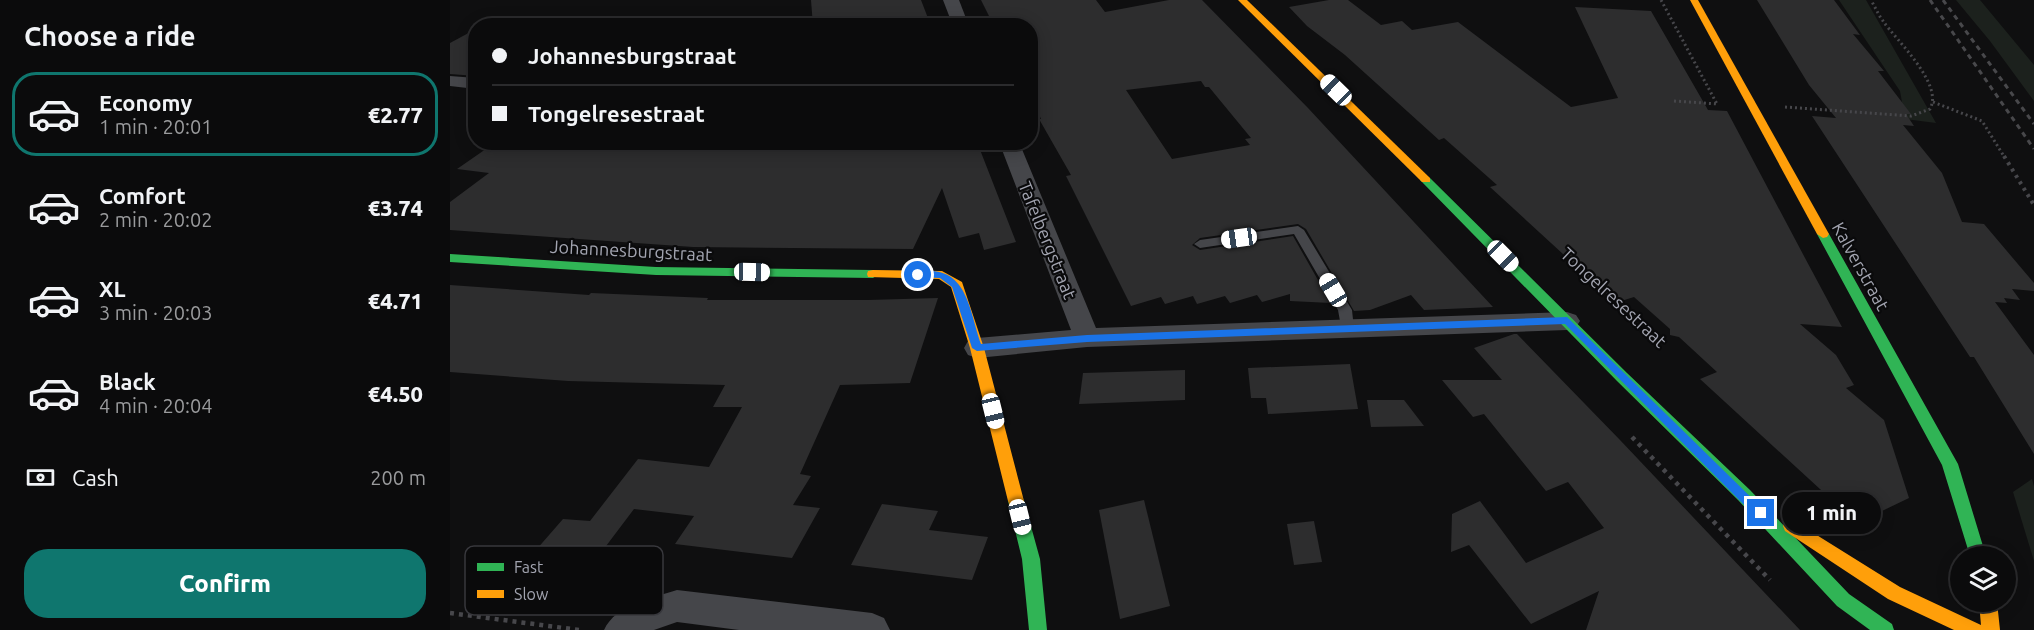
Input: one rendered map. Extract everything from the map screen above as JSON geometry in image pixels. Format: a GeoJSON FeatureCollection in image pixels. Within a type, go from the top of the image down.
{"type":"FeatureCollection","features":[{"type":"Feature","properties":{"kind":"street"},"geometry":{"type":"LineString","coordinates":[[951,0],[958,18]]}},
{"type":"Feature","properties":{"kind":"street"},"geometry":{"type":"LineString","coordinates":[[1242,0],[1358,111],[1744,495],[1843,600],[1885,630]]}},
{"type":"Feature","properties":{"kind":"street","name":"Kalverstraat"},"geometry":{"type":"LineString","coordinates":[[1694,0],[1950,464],[1975,546]]}},
{"type":"Feature","properties":{"kind":"street"},"geometry":{"type":"LineString","coordinates":[[450,81],[468,83]]}},
{"type":"Feature","properties":{"kind":"street","name":"Tafelbergstraat"},"geometry":{"type":"LineString","coordinates":[[1012,150],[1087,338]]}},
{"type":"Feature","properties":{"kind":"street","name":"Johannesburgstraat"},"geometry":{"type":"LineString","coordinates":[[450,258],[656,271],[942,275],[957,285],[977,348]]}},
{"type":"Feature","properties":{"kind":"street"},"geometry":{"type":"LineString","coordinates":[[1038,630],[1031,559],[977,348],[1087,338],[1567,321]]}},
{"type":"Feature","properties":{"kind":"street"},"geometry":{"type":"LineString","coordinates":[[1744,495],[1894,593],[1974,630]]}},
{"type":"Feature","properties":{"kind":"street"},"geometry":{"type":"LineString","coordinates":[[663,611],[678,606],[872,630]]}},
{"type":"Feature","properties":{"kind":"street"},"geometry":{"type":"LineString","coordinates":[[1989,612],[1991,630]]}},
{"type":"Feature","properties":{"kind":"street"},"geometry":{"type":"LineString","coordinates":[[622,630],[648,615]]}},
{"type":"Feature","properties":{"kind":"lane"},"geometry":{"type":"LineString","coordinates":[[1200,244],[1298,230],[1345,310],[1347,329]]}},
{"type":"Feature","properties":{"kind":"path"},"geometry":{"type":"LineString","coordinates":[[1660,0],[1717,104]]}},
{"type":"Feature","properties":{"kind":"path"},"geometry":{"type":"LineString","coordinates":[[1674,101],[1911,116],[1923,114],[1933,102],[1932,93],[1923,73],[1884,23],[1871,0]]}},
{"type":"Feature","properties":{"kind":"path"},"geometry":{"type":"LineString","coordinates":[[1933,102],[1982,122],[1997,141],[2034,205]]}},
{"type":"Feature","properties":{"kind":"path"},"geometry":{"type":"LineString","coordinates":[[450,613],[465,615]]}},
{"type":"Feature","properties":{"kind":"path"},"geometry":{"type":"LineString","coordinates":[[465,615],[579,630]]}},
{"type":"Feature","properties":{"kind":"shaded area"},"geometry":{"type":"Polygon","coordinates":[[[1839,0],[1866,0],[1936,123],[1905,119],[1900,91],[1839,0]]]}},
{"type":"Feature","properties":{"kind":"shaded area"},"geometry":{"type":"Polygon","coordinates":[[[1956,0],[1980,0],[2034,65],[2034,101],[1990,41],[1956,0]]]}},
{"type":"Feature","properties":{"kind":"shaded area"},"geometry":{"type":"Polygon","coordinates":[[[2032,479],[2034,486],[2034,561],[2013,492],[2032,479]]]}},
{"type":"Feature","properties":{"kind":"building"},"geometry":{"type":"Polygon","coordinates":[[[811,0],[921,0],[928,18],[812,18],[811,0]]]}},
{"type":"Feature","properties":{"kind":"building"},"geometry":{"type":"Polygon","coordinates":[[[981,0],[1096,0],[1105,12],[1169,0],[1202,0],[1308,108],[1493,307],[1424,310],[1411,295],[1370,310],[1354,311],[1306,229],[1298,224],[1200,238],[1192,245],[1200,250],[1293,236],[1331,303],[1290,301],[1290,294],[1262,302],[1257,295],[1230,303],[1225,296],[1197,304],[1193,296],[1165,304],[1161,297],[1131,306],[1066,176],[1071,175],[1039,119],[1041,119],[1038,112],[1038,18],[990,18],[981,0]],[[1201,81],[1126,90],[1172,159],[1250,145],[1245,139],[1251,138],[1209,87],[1205,87],[1201,81]]]}},
{"type":"Feature","properties":{"kind":"building"},"geometry":{"type":"Polygon","coordinates":[[[1329,0],[1348,0],[1381,25],[1402,21],[1412,30],[1458,22],[1571,107],[1618,98],[1575,7],[1651,11],[1708,110],[1727,111],[1842,327],[1800,324],[1836,355],[1854,385],[1846,388],[1884,420],[1909,498],[1857,523],[1700,379],[1717,372],[1679,337],[1670,335],[1670,329],[1634,297],[1618,302],[1612,299],[1490,187],[1497,185],[1444,138],[1439,140],[1345,55],[1307,26],[1289,7],[1329,0]]]}},
{"type":"Feature","properties":{"kind":"building"},"geometry":{"type":"Polygon","coordinates":[[[1757,0],[1834,0],[1860,35],[1853,34],[1884,71],[1878,71],[1911,114],[1906,114],[1914,126],[1903,125],[1942,173],[1962,222],[1984,224],[2034,283],[2034,291],[2012,289],[2020,300],[2004,298],[2007,303],[1995,302],[2034,355],[2034,454],[1974,357],[1970,357],[1812,116],[1836,118],[1809,85],[1757,0]]]}},
{"type":"Feature","properties":{"kind":"building"},"geometry":{"type":"Polygon","coordinates":[[[468,33],[468,75],[450,74],[450,43],[468,33]]]}},
{"type":"Feature","properties":{"kind":"building"},"geometry":{"type":"Polygon","coordinates":[[[484,150],[980,150],[1016,242],[984,250],[979,233],[959,238],[942,188],[913,249],[693,247],[450,230],[450,202],[489,173],[457,169],[484,150]]]}},
{"type":"Feature","properties":{"kind":"building"},"geometry":{"type":"Polygon","coordinates":[[[450,285],[589,295],[591,293],[708,298],[707,300],[938,298],[910,383],[840,385],[800,474],[811,476],[793,505],[820,508],[792,558],[675,544],[694,516],[634,509],[606,546],[539,546],[563,519],[590,521],[638,459],[709,467],[742,407],[713,407],[725,385],[568,381],[450,372],[450,285]]]}},
{"type":"Feature","properties":{"kind":"building"},"geometry":{"type":"Polygon","coordinates":[[[1517,334],[1620,440],[1800,630],[1586,630],[1599,591],[1531,624],[1469,545],[1451,552],[1452,514],[1480,501],[1526,563],[1604,528],[1568,482],[1546,491],[1484,414],[1473,417],[1442,380],[1502,380],[1474,348],[1517,334]]]}},
{"type":"Feature","properties":{"kind":"building"},"geometry":{"type":"Polygon","coordinates":[[[1350,364],[1358,409],[1268,414],[1266,398],[1251,398],[1248,368],[1350,364]]]}},
{"type":"Feature","properties":{"kind":"building"},"geometry":{"type":"Polygon","coordinates":[[[1185,370],[1185,400],[1079,404],[1083,373],[1185,370]]]}},
{"type":"Feature","properties":{"kind":"building"},"geometry":{"type":"Polygon","coordinates":[[[1367,400],[1404,400],[1424,426],[1371,427],[1367,400]]]}},
{"type":"Feature","properties":{"kind":"building"},"geometry":{"type":"Polygon","coordinates":[[[1144,500],[1170,606],[1120,619],[1099,510],[1144,500]]]}},
{"type":"Feature","properties":{"kind":"building"},"geometry":{"type":"Polygon","coordinates":[[[882,504],[938,511],[929,530],[988,537],[972,580],[851,565],[882,504]]]}},
{"type":"Feature","properties":{"kind":"building"},"geometry":{"type":"Polygon","coordinates":[[[1314,521],[1322,562],[1294,565],[1287,524],[1314,521]]]}},
{"type":"Feature","properties":{"kind":"railway"},"geometry":{"type":"LineString","coordinates":[[1930,0],[2034,149]]}},
{"type":"Feature","properties":{"kind":"railway"},"geometry":{"type":"LineString","coordinates":[[1943,0],[2034,124]]}},
{"type":"Feature","properties":{"kind":"traffic: fast"},"geometry":{"type":"LineString","coordinates":[[1426,180],[1622,377],[1744,495],[1843,600],[1885,630]]}},
{"type":"Feature","properties":{"kind":"traffic: fast"},"geometry":{"type":"LineString","coordinates":[[1823,234],[1950,464],[1975,546]]}},
{"type":"Feature","properties":{"kind":"traffic: fast"},"geometry":{"type":"LineString","coordinates":[[450,258],[656,271],[873,274]]}},
{"type":"Feature","properties":{"kind":"traffic: fast"},"geometry":{"type":"LineString","coordinates":[[1016,501],[1031,559],[1038,630]]}},
{"type":"Feature","properties":{"kind":"traffic: slow"},"geometry":{"type":"LineString","coordinates":[[1242,0],[1426,180]]}},
{"type":"Feature","properties":{"kind":"traffic: slow"},"geometry":{"type":"LineString","coordinates":[[1694,0],[1823,234]]}},
{"type":"Feature","properties":{"kind":"traffic: slow"},"geometry":{"type":"LineString","coordinates":[[873,274],[942,275],[957,285],[977,348],[1016,501]]}},
{"type":"Feature","properties":{"kind":"traffic: slow"},"geometry":{"type":"LineString","coordinates":[[1791,526],[1894,593],[1974,630]]}},
{"type":"Feature","properties":{"kind":"traffic: slow"},"geometry":{"type":"LineString","coordinates":[[1989,612],[1991,630]]}},
{"type":"Feature","properties":{"kind":"route"},"geometry":{"type":"LineString","coordinates":[[918,275],[942,275],[957,285],[977,348],[1087,338],[1567,321],[1761,513]]}}]}
